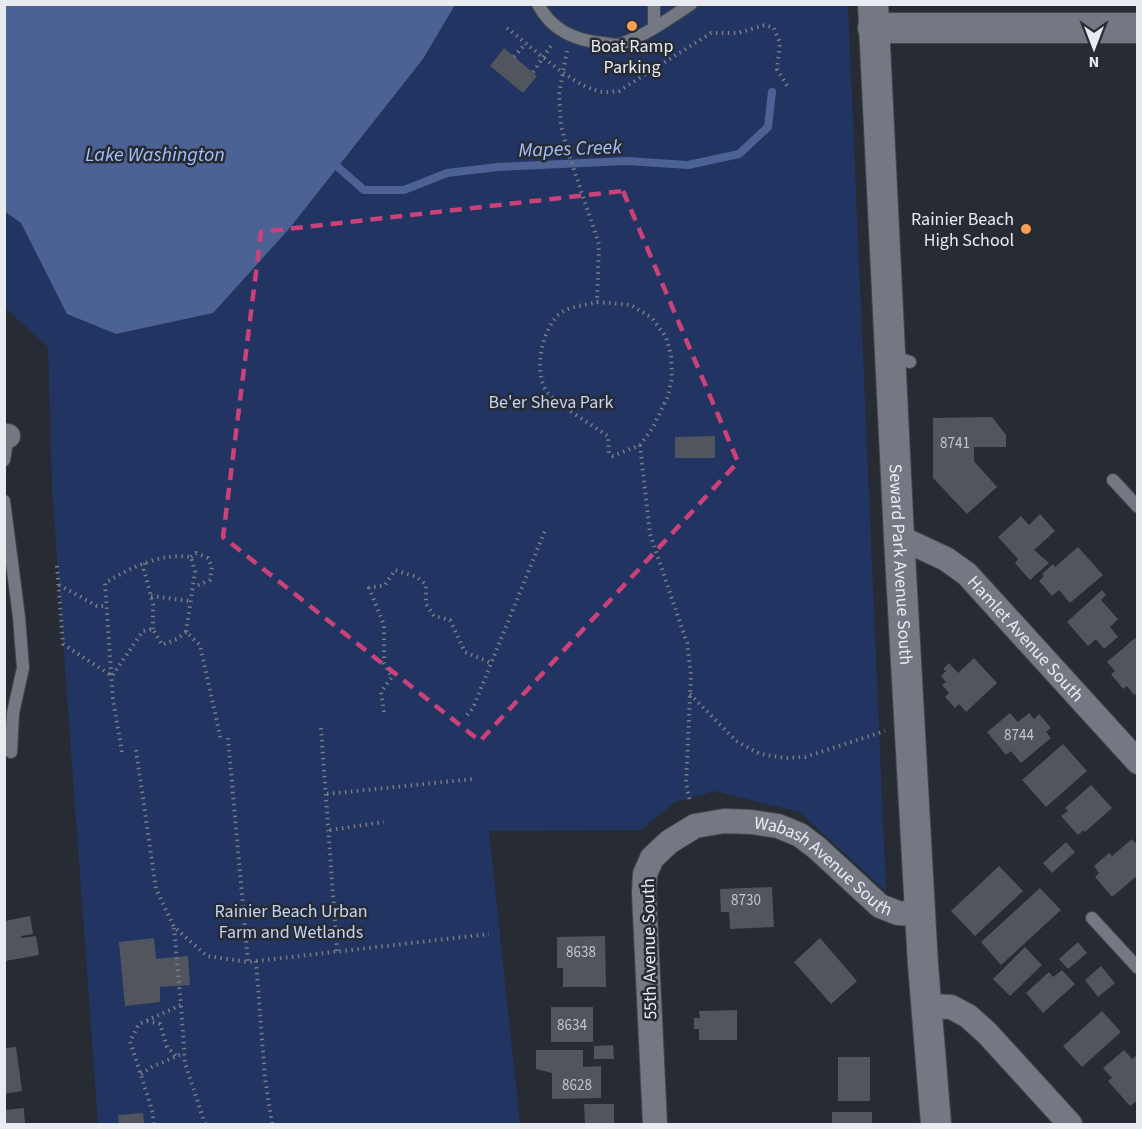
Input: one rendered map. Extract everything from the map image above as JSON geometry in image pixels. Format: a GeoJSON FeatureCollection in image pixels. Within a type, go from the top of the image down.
{"type":"FeatureCollection","features":[{"type":"Feature","properties":{"kind":"street"},"geometry":{"type":"LineString","coordinates":[[873,16],[1137,28]]}},
{"type":"Feature","properties":{"kind":"street","name":"Seward Park Avenue South"},"geometry":{"type":"LineString","coordinates":[[873,16],[900,359],[899,537],[920,914],[936,1125]]}},
{"type":"Feature","properties":{"kind":"street","name":"Hamlet Avenue South"},"geometry":{"type":"LineString","coordinates":[[899,537],[946,559],[967,574],[1137,762]]}},
{"type":"Feature","properties":{"kind":"street","name":"55th Avenue South"},"geometry":{"type":"LineString","coordinates":[[655,1125],[645,874],[652,858],[669,842],[696,826],[724,821]]}},
{"type":"Feature","properties":{"kind":"street","name":"Wabash Avenue South"},"geometry":{"type":"LineString","coordinates":[[724,821],[778,826],[800,835],[880,906],[898,913],[920,914]]}},
{"type":"Feature","properties":{"kind":"street"},"geometry":{"type":"LineString","coordinates":[[926,1006],[951,1007],[968,1016],[987,1033],[1070,1125]]}},
{"type":"Feature","properties":{"kind":"lane"},"geometry":{"type":"LineString","coordinates":[[538,4],[566,33],[585,42],[619,45],[654,28],[691,4]]}},
{"type":"Feature","properties":{"kind":"lane"},"geometry":{"type":"LineString","coordinates":[[654,4],[654,28]]}},
{"type":"Feature","properties":{"kind":"lane"},"geometry":{"type":"LineString","coordinates":[[4,460],[6,436]]}},
{"type":"Feature","properties":{"kind":"lane"},"geometry":{"type":"LineString","coordinates":[[1113,480],[1137,507]]}},
{"type":"Feature","properties":{"kind":"lane"},"geometry":{"type":"LineString","coordinates":[[4,501],[23,668],[13,713],[11,752]]}},
{"type":"Feature","properties":{"kind":"lane"},"geometry":{"type":"LineString","coordinates":[[1092,918],[1137,968]]}},
{"type":"Feature","properties":{"kind":"path"},"geometry":{"type":"LineString","coordinates":[[507,28],[562,71],[598,91],[619,91],[711,33],[738,33],[765,25],[774,27],[777,34],[780,49],[777,69],[789,89]]}},
{"type":"Feature","properties":{"kind":"path"},"geometry":{"type":"LineString","coordinates":[[533,72],[566,33]]}},
{"type":"Feature","properties":{"kind":"path"},"geometry":{"type":"LineString","coordinates":[[566,33],[559,94],[561,125],[599,244],[597,302]]}},
{"type":"Feature","properties":{"kind":"path"},"geometry":{"type":"LineString","coordinates":[[514,57],[526,42]]}},
{"type":"Feature","properties":{"kind":"path"},"geometry":{"type":"LineString","coordinates":[[597,302],[632,305],[652,318],[666,337],[671,355],[672,377],[668,396],[661,412],[640,445],[613,456],[609,453],[608,436],[546,391],[541,372],[540,358],[543,339],[561,312],[597,302]]}},
{"type":"Feature","properties":{"kind":"path"},"geometry":{"type":"LineString","coordinates":[[640,445],[650,534],[687,643],[691,674],[686,783],[696,826]]}},
{"type":"Feature","properties":{"kind":"path"},"geometry":{"type":"LineString","coordinates":[[467,715],[473,708],[546,528]]}},
{"type":"Feature","properties":{"kind":"path"},"geometry":{"type":"LineString","coordinates":[[122,752],[113,700],[105,583],[145,563],[177,555],[191,557],[196,553],[208,558],[212,567],[210,580],[193,587]]}},
{"type":"Feature","properties":{"kind":"path"},"geometry":{"type":"LineString","coordinates":[[145,563],[144,570],[151,596],[153,629],[162,645],[177,639],[186,632],[195,572],[191,557]]}},
{"type":"Feature","properties":{"kind":"path"},"geometry":{"type":"LineString","coordinates":[[57,566],[63,644],[112,676]]}},
{"type":"Feature","properties":{"kind":"path"},"geometry":{"type":"LineString","coordinates":[[384,712],[381,692],[392,677],[384,663],[384,625],[369,588],[385,585],[395,570],[417,577],[426,585],[426,604],[434,616],[450,620],[465,652],[491,663]]}},
{"type":"Feature","properties":{"kind":"path"},"geometry":{"type":"LineString","coordinates":[[59,584],[97,606],[106,606]]}},
{"type":"Feature","properties":{"kind":"path"},"geometry":{"type":"LineString","coordinates":[[151,596],[191,601]]}},
{"type":"Feature","properties":{"kind":"path"},"geometry":{"type":"LineString","coordinates":[[112,676],[142,631],[153,629]]}},
{"type":"Feature","properties":{"kind":"path"},"geometry":{"type":"LineString","coordinates":[[186,632],[200,645],[221,740]]}},
{"type":"Feature","properties":{"kind":"path"},"geometry":{"type":"LineString","coordinates":[[689,693],[736,741],[760,754],[786,758],[805,757],[909,723]]}},
{"type":"Feature","properties":{"kind":"path"},"geometry":{"type":"LineString","coordinates":[[321,728],[337,951]]}},
{"type":"Feature","properties":{"kind":"path"},"geometry":{"type":"LineString","coordinates":[[228,738],[248,962]]}},
{"type":"Feature","properties":{"kind":"path"},"geometry":{"type":"LineString","coordinates":[[136,750],[156,889],[174,927],[185,1063],[205,1125]]}},
{"type":"Feature","properties":{"kind":"path"},"geometry":{"type":"LineString","coordinates":[[327,794],[473,779]]}},
{"type":"Feature","properties":{"kind":"path"},"geometry":{"type":"LineString","coordinates":[[330,830],[384,822]]}},
{"type":"Feature","properties":{"kind":"path"},"geometry":{"type":"LineString","coordinates":[[174,927],[207,956],[248,962],[489,934]]}},
{"type":"Feature","properties":{"kind":"path"},"geometry":{"type":"LineString","coordinates":[[255,961],[265,1078],[272,1125]]}},
{"type":"Feature","properties":{"kind":"path"},"geometry":{"type":"LineString","coordinates":[[154,1125],[152,1110],[130,1041],[139,1024],[181,1005]]}},
{"type":"Feature","properties":{"kind":"path"},"geometry":{"type":"LineString","coordinates":[[146,1021],[160,1024],[167,1047],[176,1056]]}},
{"type":"Feature","properties":{"kind":"path"},"geometry":{"type":"LineString","coordinates":[[141,1074],[184,1053]]}},
{"type":"Feature","properties":{"kind":"highlighted area"},"geometry":{"type":"Polygon","coordinates":[[[623,191],[738,462],[480,741],[223,537],[261,232],[623,191]]]}},
{"type":"Feature","properties":{"kind":"green space","name":"Be'er Sheva Park"},"geometry":{"type":"Polygon","coordinates":[[[455,5],[848,5],[886,891],[799,812],[715,791],[675,802],[641,830],[489,831],[520,1124],[98,1124],[52,489],[48,347],[5,308],[4,212],[21,223],[46,271],[116,334],[212,313],[289,229],[423,59],[455,5]]]}},
{"type":"Feature","properties":{"kind":"water","name":"Lake Washington"},"geometry":{"type":"Polygon","coordinates":[[[5,4],[455,5],[423,59],[289,229],[213,313],[116,334],[67,314],[21,223],[5,212],[5,4]]]}},
{"type":"Feature","properties":{"kind":"building"},"geometry":{"type":"Polygon","coordinates":[[[504,48],[537,76],[523,93],[490,66],[504,48]]]}},
{"type":"Feature","properties":{"kind":"building"},"geometry":{"type":"Polygon","coordinates":[[[992,417],[1006,435],[1006,447],[974,447],[974,461],[997,487],[967,514],[933,478],[933,418],[992,417]]]}},
{"type":"Feature","properties":{"kind":"building"},"geometry":{"type":"Polygon","coordinates":[[[715,436],[715,458],[675,458],[675,437],[715,436]]]}},
{"type":"Feature","properties":{"kind":"building"},"geometry":{"type":"Polygon","coordinates":[[[1040,514],[1055,531],[1034,550],[1049,563],[1030,580],[1015,563],[1018,559],[998,537],[1021,516],[1029,525],[1040,514]]]}},
{"type":"Feature","properties":{"kind":"building"},"geometry":{"type":"Polygon","coordinates":[[[1078,547],[1103,575],[1070,603],[1059,590],[1052,596],[1039,581],[1044,576],[1042,574],[1053,564],[1055,567],[1078,547]]]}},
{"type":"Feature","properties":{"kind":"building"},"geometry":{"type":"Polygon","coordinates":[[[1102,590],[1106,595],[1101,600],[1118,619],[1110,627],[1118,637],[1104,649],[1096,639],[1088,646],[1067,622],[1102,590]]]}},
{"type":"Feature","properties":{"kind":"building"},"geometry":{"type":"Polygon","coordinates":[[[1135,638],[1138,641],[1138,692],[1134,695],[1127,686],[1123,689],[1111,674],[1115,671],[1107,662],[1135,638]]]}},
{"type":"Feature","properties":{"kind":"building"},"geometry":{"type":"Polygon","coordinates":[[[974,658],[997,683],[966,712],[959,704],[955,708],[945,697],[949,693],[942,685],[946,682],[941,676],[946,671],[943,669],[949,663],[958,673],[974,658]]]}},
{"type":"Feature","properties":{"kind":"building"},"geometry":{"type":"Polygon","coordinates":[[[1010,713],[1018,722],[1029,713],[1034,719],[1039,714],[1051,728],[1046,732],[1051,738],[1021,763],[1011,751],[1006,755],[987,732],[1010,713]]]}},
{"type":"Feature","properties":{"kind":"building"},"geometry":{"type":"Polygon","coordinates":[[[1063,744],[1087,771],[1046,807],[1022,780],[1063,744]]]}},
{"type":"Feature","properties":{"kind":"building"},"geometry":{"type":"Polygon","coordinates":[[[1091,785],[1112,808],[1085,832],[1084,830],[1078,835],[1061,816],[1068,811],[1065,808],[1091,785]]]}},
{"type":"Feature","properties":{"kind":"building"},"geometry":{"type":"Polygon","coordinates":[[[1132,839],[1135,843],[1138,841],[1138,875],[1112,897],[1095,877],[1099,873],[1094,866],[1109,853],[1112,856],[1132,839]]]}},
{"type":"Feature","properties":{"kind":"building"},"geometry":{"type":"Polygon","coordinates":[[[1066,842],[1075,852],[1052,873],[1043,863],[1066,842]]]}},
{"type":"Feature","properties":{"kind":"building"},"geometry":{"type":"Polygon","coordinates":[[[999,866],[1023,891],[975,936],[951,911],[999,866]]]}},
{"type":"Feature","properties":{"kind":"building"},"geometry":{"type":"Polygon","coordinates":[[[772,887],[774,927],[730,929],[729,912],[721,912],[720,889],[772,887]]]}},
{"type":"Feature","properties":{"kind":"building"},"geometry":{"type":"Polygon","coordinates":[[[1040,888],[1061,910],[1001,965],[981,942],[1040,888]]]}},
{"type":"Feature","properties":{"kind":"building"},"geometry":{"type":"Polygon","coordinates":[[[30,916],[33,934],[21,936],[22,938],[36,936],[39,955],[5,961],[5,921],[30,916]]]}},
{"type":"Feature","properties":{"kind":"building"},"geometry":{"type":"Polygon","coordinates":[[[605,936],[606,987],[563,987],[563,968],[557,968],[557,937],[605,936]]]}},
{"type":"Feature","properties":{"kind":"building"},"geometry":{"type":"Polygon","coordinates":[[[154,938],[156,959],[188,956],[190,985],[160,987],[160,1002],[125,1006],[119,942],[154,938]]]}},
{"type":"Feature","properties":{"kind":"building"},"geometry":{"type":"Polygon","coordinates":[[[820,938],[857,981],[831,1004],[794,962],[820,938]]]}},
{"type":"Feature","properties":{"kind":"building"},"geometry":{"type":"Polygon","coordinates":[[[1078,942],[1087,953],[1068,969],[1059,959],[1078,942]]]}},
{"type":"Feature","properties":{"kind":"building"},"geometry":{"type":"Polygon","coordinates":[[[1025,947],[1042,965],[1010,996],[993,979],[1025,947]]]}},
{"type":"Feature","properties":{"kind":"building"},"geometry":{"type":"Polygon","coordinates":[[[1101,966],[1115,983],[1098,997],[1085,980],[1101,966]]]}},
{"type":"Feature","properties":{"kind":"building"},"geometry":{"type":"Polygon","coordinates":[[[1062,970],[1075,984],[1043,1013],[1026,993],[1049,972],[1053,977],[1062,970]]]}},
{"type":"Feature","properties":{"kind":"building"},"geometry":{"type":"Polygon","coordinates":[[[551,1007],[593,1007],[593,1042],[551,1042],[551,1007]]]}},
{"type":"Feature","properties":{"kind":"building"},"geometry":{"type":"Polygon","coordinates":[[[737,1010],[737,1040],[699,1040],[699,1029],[694,1029],[694,1018],[700,1018],[699,1011],[737,1010]]]}},
{"type":"Feature","properties":{"kind":"building"},"geometry":{"type":"Polygon","coordinates":[[[1102,1011],[1121,1032],[1082,1067],[1063,1046],[1102,1011]]]}},
{"type":"Feature","properties":{"kind":"building"},"geometry":{"type":"Polygon","coordinates":[[[613,1045],[614,1059],[594,1059],[594,1046],[613,1045]]]}},
{"type":"Feature","properties":{"kind":"building"},"geometry":{"type":"Polygon","coordinates":[[[16,1047],[22,1091],[4,1094],[4,1048],[16,1047]]]}},
{"type":"Feature","properties":{"kind":"building"},"geometry":{"type":"Polygon","coordinates":[[[536,1050],[583,1050],[583,1067],[601,1066],[601,1098],[552,1099],[552,1073],[536,1069],[536,1050]]]}},
{"type":"Feature","properties":{"kind":"building"},"geometry":{"type":"Polygon","coordinates":[[[1124,1050],[1132,1059],[1138,1054],[1138,1100],[1130,1106],[1108,1081],[1112,1078],[1103,1068],[1124,1050]]]}},
{"type":"Feature","properties":{"kind":"building"},"geometry":{"type":"Polygon","coordinates":[[[838,1057],[870,1057],[870,1101],[838,1101],[838,1057]]]}},
{"type":"Feature","properties":{"kind":"building"},"geometry":{"type":"Polygon","coordinates":[[[584,1104],[614,1104],[614,1124],[585,1124],[584,1104]]]}},
{"type":"Feature","properties":{"kind":"building"},"geometry":{"type":"Polygon","coordinates":[[[24,1108],[25,1124],[4,1124],[4,1110],[24,1108]]]}},
{"type":"Feature","properties":{"kind":"building"},"geometry":{"type":"Polygon","coordinates":[[[832,1112],[872,1112],[872,1124],[832,1124],[832,1112]]]}},
{"type":"Feature","properties":{"kind":"building"},"geometry":{"type":"Polygon","coordinates":[[[143,1113],[144,1124],[119,1124],[118,1115],[143,1113]]]}},
{"type":"Feature","properties":{"kind":"waterway","name":"Mapes Creek"},"geometry":{"type":"LineString","coordinates":[[331,161],[364,190],[404,190],[447,173],[498,167],[627,161],[688,165],[739,154],[768,127],[772,92]]}},
{"type":"Feature","properties":{"kind":"place","name":"Boat Ramp Parking"},"geometry":{"type":"Point","coordinates":[632,26]}},
{"type":"Feature","properties":{"kind":"place","name":"Rainier Beach High School"},"geometry":{"type":"Point","coordinates":[1026,229]}},
{"type":"Feature","properties":{"kind":"park label","name":"Rainier Beach Urban Farm and Wetlands"},"geometry":{"type":"Point","coordinates":[291,921]}}]}
